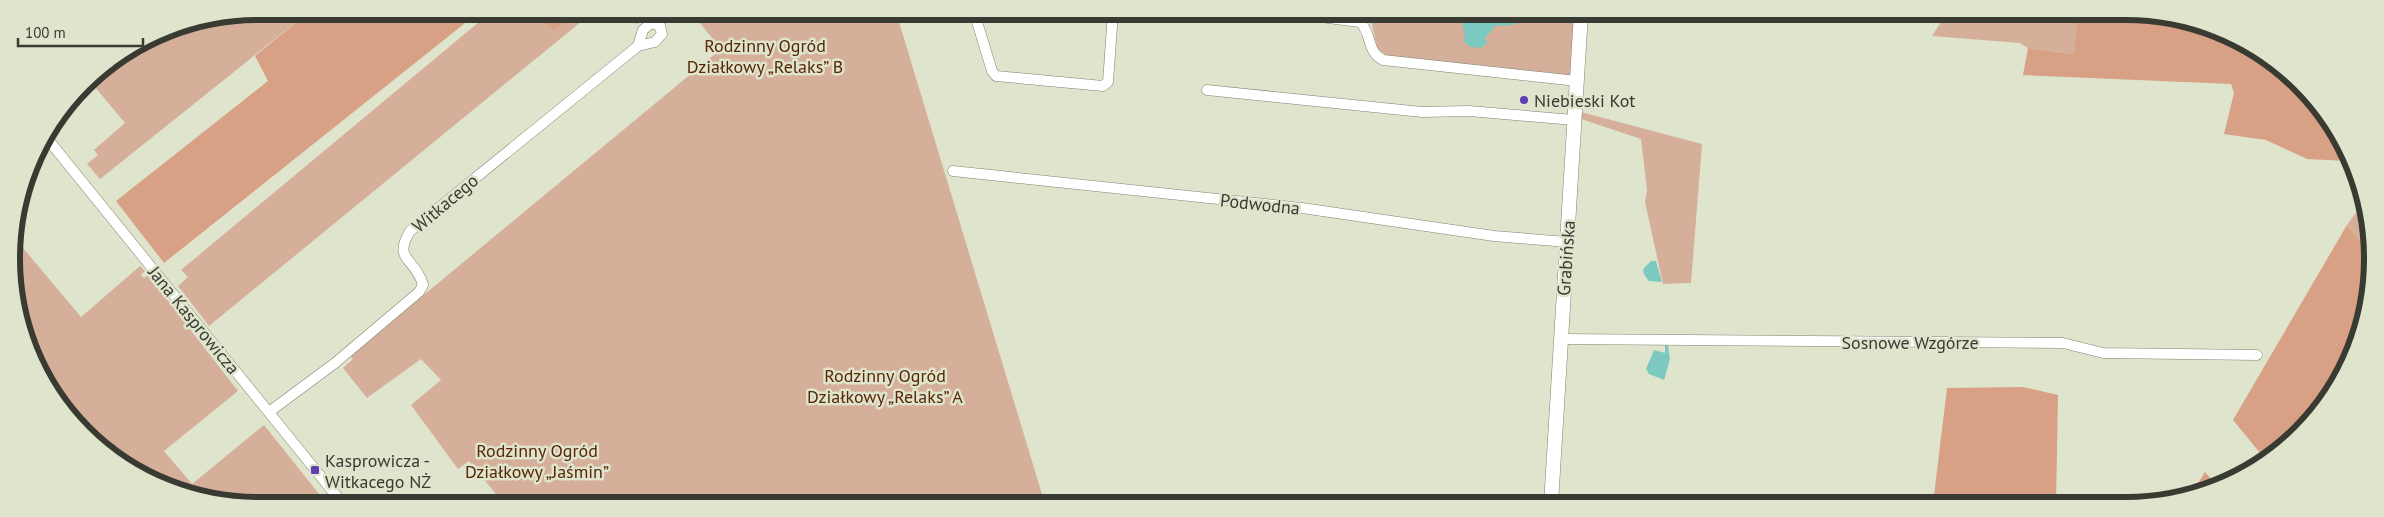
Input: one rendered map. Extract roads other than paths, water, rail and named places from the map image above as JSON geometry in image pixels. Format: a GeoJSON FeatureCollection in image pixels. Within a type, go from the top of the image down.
{"type":"FeatureCollection","features":[{"type":"Feature","properties":{"kind":"street"},"geometry":{"type":"LineString","coordinates":[[976,20],[992,72],[996,76],[1103,86],[1108,82],[1113,20]]}},
{"type":"Feature","properties":{"kind":"street"},"geometry":{"type":"LineString","coordinates":[[1344,20],[1360,22],[1364,26],[1372,51],[1383,60],[1577,81]]}},
{"type":"Feature","properties":{"kind":"street","name":"Grabińska"},"geometry":{"type":"LineString","coordinates":[[1551,497],[1580,20]]}},
{"type":"Feature","properties":{"kind":"street","name":"Witkacego"},"geometry":{"type":"LineString","coordinates":[[268,412],[335,363],[419,292],[423,285],[421,279],[402,251],[402,244],[410,231],[638,46]]}},
{"type":"Feature","properties":{"kind":"street"},"geometry":{"type":"LineString","coordinates":[[1207,90],[1422,112],[1469,111],[1574,120]]}},
{"type":"Feature","properties":{"kind":"street","name":"Jana Kasprowicza"},"geometry":{"type":"LineString","coordinates":[[50,142],[336,497]]}},
{"type":"Feature","properties":{"kind":"street","name":"Podwodna"},"geometry":{"type":"LineString","coordinates":[[953,171],[1302,208],[1494,236],[1567,242]]}},
{"type":"Feature","properties":{"kind":"street","name":"Sosnowe Wzgórze"},"geometry":{"type":"LineString","coordinates":[[1561,339],[2063,343],[2103,353],[2257,355]]}},
{"type":"Feature","properties":{"kind":"water"},"geometry":{"type":"Polygon","coordinates":[[[1462,20],[1525,20],[1510,25],[1494,26],[1485,37],[1487,43],[1481,48],[1471,47],[1464,42],[1465,36],[1462,20]]]}},
{"type":"Feature","properties":{"kind":"water"},"geometry":{"type":"Polygon","coordinates":[[[1651,261],[1656,261],[1662,282],[1649,281],[1644,274],[1644,269],[1651,261]]]}},
{"type":"Feature","properties":{"kind":"water"},"geometry":{"type":"Polygon","coordinates":[[[1665,345],[1668,345],[1670,359],[1664,380],[1649,374],[1646,369],[1654,350],[1665,353],[1665,345]]]}},
{"type":"Feature","properties":{"kind":"place","name":"Niebieski Kot"},"geometry":{"type":"Point","coordinates":[1524,100]}},
{"type":"Feature","properties":{"kind":"place","name":"Kasprowicza - Witkacego NŻ"},"geometry":{"type":"Point","coordinates":[315,470]}},
{"type":"Feature","properties":{"kind":"park label","name":"Rodzinny Ogród Działkowy „Relaks” B"},"geometry":{"type":"Point","coordinates":[765,55]}},
{"type":"Feature","properties":{"kind":"park label","name":"Rodzinny Ogród Działkowy „Relaks” A"},"geometry":{"type":"Point","coordinates":[885,385]}},
{"type":"Feature","properties":{"kind":"park label","name":"Rodzinny Ogród Działkowy „Jaśmin”"},"geometry":{"type":"Point","coordinates":[537,460]}}]}
